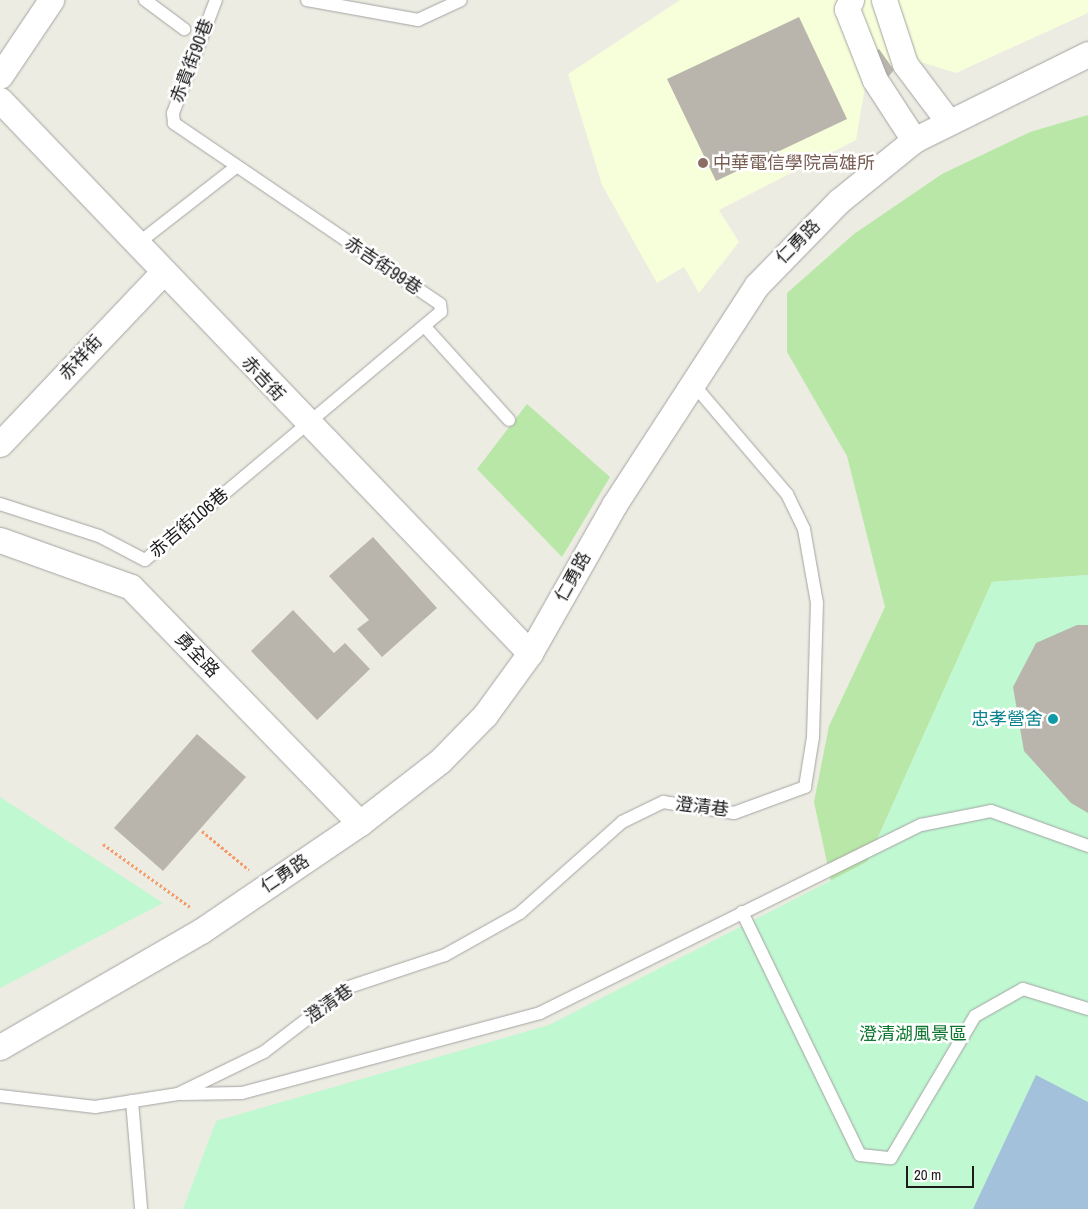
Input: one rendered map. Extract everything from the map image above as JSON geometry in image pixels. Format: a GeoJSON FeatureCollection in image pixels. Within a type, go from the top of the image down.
{"type":"FeatureCollection","features":[{"type":"Feature","properties":{"kind":"street"},"geometry":{"type":"LineString","coordinates":[[0,76],[51,0]]}},
{"type":"Feature","properties":{"kind":"street"},"geometry":{"type":"LineString","coordinates":[[851,0],[847,9],[875,80],[914,140]]}},
{"type":"Feature","properties":{"kind":"street"},"geometry":{"type":"LineString","coordinates":[[884,0],[905,64],[948,121]]}},
{"type":"Feature","properties":{"kind":"street","name":"仁勇路"},"geometry":{"type":"LineString","coordinates":[[0,1046],[201,931],[360,823],[440,761],[485,715],[530,653],[614,505],[757,284],[839,201],[914,140],[948,121],[1088,54]]}},
{"type":"Feature","properties":{"kind":"street","name":"赤吉街"},"geometry":{"type":"LineString","coordinates":[[0,100],[305,423],[530,653]]}},
{"type":"Feature","properties":{"kind":"street","name":"赤祥街"},"geometry":{"type":"LineString","coordinates":[[0,444],[162,272]]}},
{"type":"Feature","properties":{"kind":"street","name":"勇全路"},"geometry":{"type":"LineString","coordinates":[[0,540],[131,587],[360,823]]}},
{"type":"Feature","properties":{"kind":"lane"},"geometry":{"type":"LineString","coordinates":[[145,0],[184,29]]}},
{"type":"Feature","properties":{"kind":"lane","name":"赤貴街90巷"},"geometry":{"type":"LineString","coordinates":[[174,123],[172,113],[216,0]]}},
{"type":"Feature","properties":{"kind":"lane"},"geometry":{"type":"LineString","coordinates":[[307,0],[418,20],[461,0]]}},
{"type":"Feature","properties":{"kind":"lane","name":"赤吉街99巷"},"geometry":{"type":"LineString","coordinates":[[174,123],[440,304],[441,312],[426,328],[305,423]]}},
{"type":"Feature","properties":{"kind":"lane"},"geometry":{"type":"LineString","coordinates":[[137,244],[236,167]]}},
{"type":"Feature","properties":{"kind":"lane"},"geometry":{"type":"LineString","coordinates":[[426,328],[509,420]]}},
{"type":"Feature","properties":{"kind":"lane","name":"澄清巷"},"geometry":{"type":"LineString","coordinates":[[178,1094],[264,1052],[349,987],[445,955],[520,913],[622,822],[664,802],[734,813],[805,787],[813,737],[817,603],[804,529],[787,494],[693,384]]}},
{"type":"Feature","properties":{"kind":"lane","name":"赤吉街106巷"},"geometry":{"type":"LineString","coordinates":[[0,504],[100,536],[145,560],[305,423]]}},
{"type":"Feature","properties":{"kind":"lane","name":"澄清巷"},"geometry":{"type":"LineString","coordinates":[[0,1096],[95,1107],[178,1094],[242,1093],[540,1013],[921,824],[991,811],[1088,846]]}},
{"type":"Feature","properties":{"kind":"lane"},"geometry":{"type":"LineString","coordinates":[[742,912],[860,1155],[891,1158],[975,1016],[1023,989],[1088,1009]]}},
{"type":"Feature","properties":{"kind":"lane"},"geometry":{"type":"LineString","coordinates":[[132,1101],[140,1209]]}},
{"type":"Feature","properties":{"kind":"path"},"geometry":{"type":"LineString","coordinates":[[202,831],[249,870]]}},
{"type":"Feature","properties":{"kind":"path"},"geometry":{"type":"LineString","coordinates":[[103,844],[190,907]]}},
{"type":"Feature","properties":{"kind":"shaded area","name":"中華電信學院高雄所"},"geometry":{"type":"Polygon","coordinates":[[[680,0],[1088,0],[1088,13],[956,73],[914,60],[865,87],[856,140],[719,210],[739,242],[699,293],[684,267],[657,283],[602,185],[568,74],[680,0]]]}},
{"type":"Feature","properties":{"kind":"green space"},"geometry":{"type":"Polygon","coordinates":[[[1088,115],[1088,575],[992,582],[867,862],[831,881],[814,802],[829,726],[885,607],[847,456],[787,352],[787,293],[854,234],[942,174],[1030,132],[1088,115]]]}},
{"type":"Feature","properties":{"kind":"green space"},"geometry":{"type":"Polygon","coordinates":[[[527,404],[610,477],[562,557],[477,469],[527,404]]]}},
{"type":"Feature","properties":{"kind":"green space","name":"澄清湖風景區"},"geometry":{"type":"Polygon","coordinates":[[[1088,575],[1088,1209],[183,1209],[216,1121],[549,1025],[867,862],[992,582],[1088,575]]]}},
{"type":"Feature","properties":{"kind":"green space"},"geometry":{"type":"Polygon","coordinates":[[[0,797],[163,903],[0,988],[0,797]]]}},
{"type":"Feature","properties":{"kind":"water"},"geometry":{"type":"Polygon","coordinates":[[[1036,1075],[1088,1102],[1088,1209],[973,1209],[1036,1075]]]}},
{"type":"Feature","properties":{"kind":"building"},"geometry":{"type":"Polygon","coordinates":[[[799,17],[847,119],[716,181],[667,79],[799,17]]]}},
{"type":"Feature","properties":{"kind":"building"},"geometry":{"type":"Polygon","coordinates":[[[879,49],[894,70],[884,82],[867,56],[879,49]]]}},
{"type":"Feature","properties":{"kind":"building"},"geometry":{"type":"Polygon","coordinates":[[[373,537],[437,608],[382,657],[357,629],[369,620],[329,576],[373,537]]]}},
{"type":"Feature","properties":{"kind":"building"},"geometry":{"type":"Polygon","coordinates":[[[293,610],[334,653],[345,643],[370,669],[317,720],[251,651],[293,610]]]}},
{"type":"Feature","properties":{"kind":"building","name":"忠孝營舍"},"geometry":{"type":"Polygon","coordinates":[[[1077,625],[1088,625],[1088,813],[1071,803],[1024,751],[1013,687],[1036,643],[1077,625]]]}},
{"type":"Feature","properties":{"kind":"building"},"geometry":{"type":"Polygon","coordinates":[[[197,734],[246,777],[163,871],[114,828],[197,734]]]}},
{"type":"Feature","properties":{"kind":"place","name":"中華電信學院高雄所"},"geometry":{"type":"Point","coordinates":[703,163]}},
{"type":"Feature","properties":{"kind":"place","name":"忠孝營舍"},"geometry":{"type":"Point","coordinates":[1053,719]}}]}
